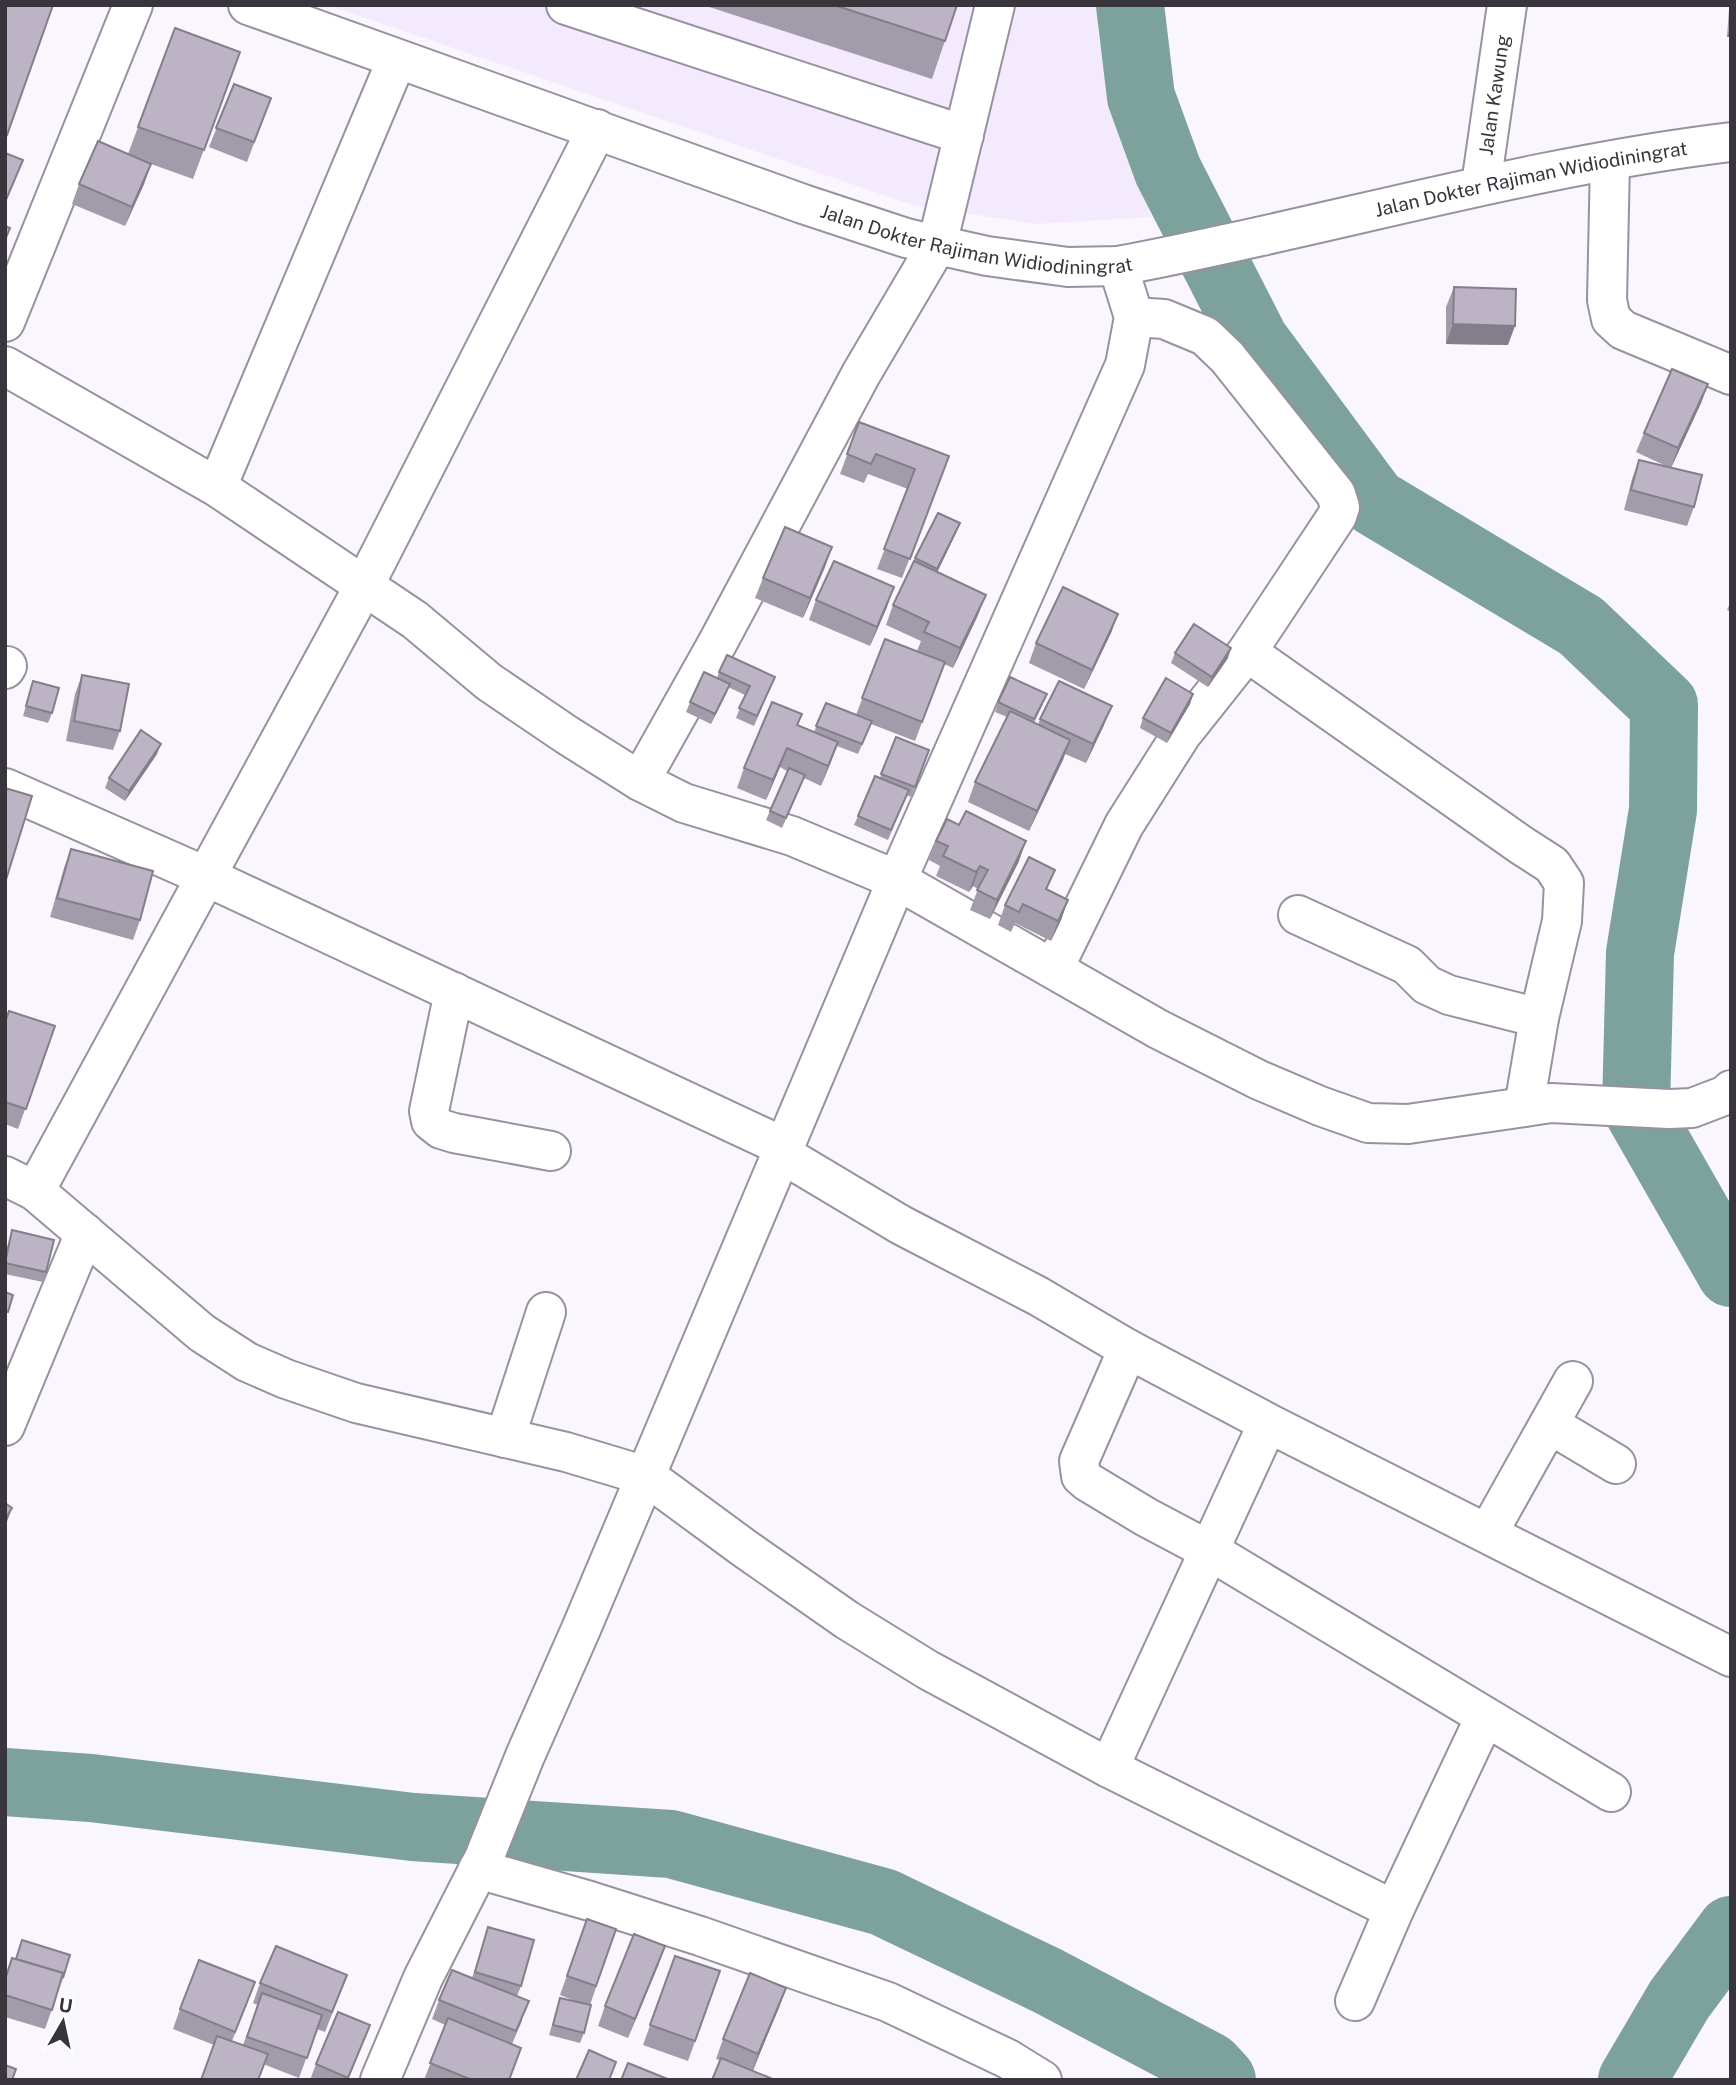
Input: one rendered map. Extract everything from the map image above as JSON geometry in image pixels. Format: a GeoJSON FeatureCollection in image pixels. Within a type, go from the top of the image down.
{"type":"FeatureCollection","features":[{"type":"Feature","properties":{"kind":"street"},"geometry":{"type":"LineString","coordinates":[[5,322],[133,5]]}},
{"type":"Feature","properties":{"kind":"street","name":"Jalan Dokter Rajiman Widiodiningrat"},"geometry":{"type":"LineString","coordinates":[[248,5],[803,204],[906,238],[987,256],[1068,267],[1118,266],[1481,185],[1665,150],[1731,142]]}},
{"type":"Feature","properties":{"kind":"street"},"geometry":{"type":"LineString","coordinates":[[566,5],[964,135]]}},
{"type":"Feature","properties":{"kind":"street"},"geometry":{"type":"LineString","coordinates":[[640,781],[718,642],[860,374],[937,245],[995,5]]}},
{"type":"Feature","properties":{"kind":"street","name":"Jalan Kawung"},"geometry":{"type":"LineString","coordinates":[[1481,185],[1507,5]]}},
{"type":"Feature","properties":{"kind":"street"},"geometry":{"type":"LineString","coordinates":[[217,487],[397,59]]}},
{"type":"Feature","properties":{"kind":"street"},"geometry":{"type":"LineString","coordinates":[[597,129],[364,586],[205,876],[20,1184],[85,1233],[202,1333],[247,1362],[286,1379],[356,1403],[566,1452],[646,1476],[847,1620],[928,1670],[1109,1768],[1394,1910]]}},
{"type":"Feature","properties":{"kind":"street"},"geometry":{"type":"LineString","coordinates":[[1610,162],[1607,300],[1611,319],[1623,330],[1731,375]]}},
{"type":"Feature","properties":{"kind":"street"},"geometry":{"type":"LineString","coordinates":[[380,2080],[423,1978],[481,1863],[897,880],[1125,365],[1135,317],[1118,266]]}},
{"type":"Feature","properties":{"kind":"street"},"geometry":{"type":"LineString","coordinates":[[1054,968],[1124,825],[1181,735],[1247,652],[1340,507],[1336,494],[1227,357],[1205,336],[1164,319],[1135,317]]}},
{"type":"Feature","properties":{"kind":"street"},"geometry":{"type":"LineString","coordinates":[[5,366],[217,487],[415,620],[489,682],[566,735],[640,781],[684,803],[792,836],[897,880],[1158,1029],[1259,1080],[1320,1106],[1368,1123],[1408,1124],[1567,1102],[1669,1109],[1692,1108],[1726,1095],[1731,1090]]}},
{"type":"Feature","properties":{"kind":"street"},"geometry":{"type":"LineString","coordinates":[[1247,652],[1552,865],[1564,883],[1562,921],[1539,1018],[1524,1107]]}},
{"type":"Feature","properties":{"kind":"street"},"geometry":{"type":"LineString","coordinates":[[5,788],[205,876],[783,1151],[901,1225],[1038,1296],[1129,1349],[1268,1423],[1731,1657]]}},
{"type":"Feature","properties":{"kind":"street"},"geometry":{"type":"LineString","coordinates":[[1298,915],[1407,965],[1427,985],[1449,995],[1539,1018]]}},
{"type":"Feature","properties":{"kind":"street"},"geometry":{"type":"LineString","coordinates":[[453,992],[429,1111],[431,1121],[441,1129],[454,1133],[551,1151]]}},
{"type":"Feature","properties":{"kind":"street"},"geometry":{"type":"LineString","coordinates":[[5,1426],[85,1233]]}},
{"type":"Feature","properties":{"kind":"street"},"geometry":{"type":"LineString","coordinates":[[505,1438],[545,1312]]}},
{"type":"Feature","properties":{"kind":"street"},"geometry":{"type":"LineString","coordinates":[[1129,1349],[1079,1461],[1081,1476],[1611,1793]]}},
{"type":"Feature","properties":{"kind":"street"},"geometry":{"type":"LineString","coordinates":[[1488,1533],[1573,1381]]}},
{"type":"Feature","properties":{"kind":"street"},"geometry":{"type":"LineString","coordinates":[[1109,1768],[1268,1423]]}},
{"type":"Feature","properties":{"kind":"street"},"geometry":{"type":"LineString","coordinates":[[1549,1424],[1616,1464]]}},
{"type":"Feature","properties":{"kind":"street"},"geometry":{"type":"LineString","coordinates":[[1355,2001],[1394,1910],[1485,1717]]}},
{"type":"Feature","properties":{"kind":"street"},"geometry":{"type":"LineString","coordinates":[[481,1863],[888,2002],[1008,2059],[1042,2080]]}},
{"type":"Feature","properties":{"kind":"shaded area"},"geometry":{"type":"Polygon","coordinates":[[[327,5],[1101,5],[1098,35],[1151,217],[1035,224],[913,205],[327,5]]]}},
{"type":"Feature","properties":{"kind":"building"},"geometry":{"type":"Polygon","coordinates":[[[5,5],[53,5],[7,135],[5,134],[5,5]]]}},
{"type":"Feature","properties":{"kind":"building"},"geometry":{"type":"Polygon","coordinates":[[[834,5],[957,5],[945,41],[834,5]]]}},
{"type":"Feature","properties":{"kind":"building"},"geometry":{"type":"Polygon","coordinates":[[[175,28],[240,52],[204,150],[138,127],[175,28]]]}},
{"type":"Feature","properties":{"kind":"building"},"geometry":{"type":"Polygon","coordinates":[[[234,84],[271,98],[254,142],[216,128],[234,84]]]}},
{"type":"Feature","properties":{"kind":"building"},"geometry":{"type":"Polygon","coordinates":[[[98,141],[151,164],[132,207],[79,184],[98,141]]]}},
{"type":"Feature","properties":{"kind":"building"},"geometry":{"type":"Polygon","coordinates":[[[5,153],[23,160],[5,202],[5,153]]]}},
{"type":"Feature","properties":{"kind":"building"},"geometry":{"type":"Polygon","coordinates":[[[5,226],[10,228],[5,240],[5,226]]]}},
{"type":"Feature","properties":{"kind":"building"},"geometry":{"type":"Polygon","coordinates":[[[1454,287],[1516,289],[1515,326],[1453,324],[1454,287]]]}},
{"type":"Feature","properties":{"kind":"building"},"geometry":{"type":"Polygon","coordinates":[[[1672,369],[1708,384],[1678,448],[1644,433],[1672,369]]]}},
{"type":"Feature","properties":{"kind":"building"},"geometry":{"type":"Polygon","coordinates":[[[859,422],[949,456],[910,559],[884,549],[915,469],[876,454],[871,464],[847,454],[859,422]]]}},
{"type":"Feature","properties":{"kind":"building"},"geometry":{"type":"Polygon","coordinates":[[[1639,460],[1702,475],[1694,507],[1631,490],[1639,460]]]}},
{"type":"Feature","properties":{"kind":"building"},"geometry":{"type":"Polygon","coordinates":[[[938,513],[960,523],[937,569],[915,558],[938,513]]]}},
{"type":"Feature","properties":{"kind":"building"},"geometry":{"type":"Polygon","coordinates":[[[785,527],[832,547],[810,598],[763,578],[785,527]]]}},
{"type":"Feature","properties":{"kind":"building"},"geometry":{"type":"Polygon","coordinates":[[[834,561],[894,587],[877,627],[816,600],[834,561]]]}},
{"type":"Feature","properties":{"kind":"building"},"geometry":{"type":"Polygon","coordinates":[[[914,561],[986,595],[960,648],[924,632],[929,622],[893,605],[914,561]]]}},
{"type":"Feature","properties":{"kind":"building"},"geometry":{"type":"Polygon","coordinates":[[[1063,587],[1118,614],[1092,670],[1036,643],[1063,587]]]}},
{"type":"Feature","properties":{"kind":"building"},"geometry":{"type":"Polygon","coordinates":[[[1194,624],[1231,648],[1212,677],[1175,653],[1194,624]]]}},
{"type":"Feature","properties":{"kind":"building"},"geometry":{"type":"Polygon","coordinates":[[[885,639],[945,662],[922,722],[862,698],[885,639]]]}},
{"type":"Feature","properties":{"kind":"building"},"geometry":{"type":"Polygon","coordinates":[[[727,655],[775,677],[757,716],[739,708],[750,686],[719,672],[727,655]]]}},
{"type":"Feature","properties":{"kind":"building"},"geometry":{"type":"Polygon","coordinates":[[[704,672],[730,684],[715,714],[690,702],[704,672]]]}},
{"type":"Feature","properties":{"kind":"building"},"geometry":{"type":"Polygon","coordinates":[[[82,675],[129,684],[120,731],[74,721],[82,675]]]}},
{"type":"Feature","properties":{"kind":"building"},"geometry":{"type":"Polygon","coordinates":[[[1010,677],[1047,694],[1034,719],[998,702],[1010,677]]]}},
{"type":"Feature","properties":{"kind":"building"},"geometry":{"type":"Polygon","coordinates":[[[1166,678],[1193,694],[1171,733],[1143,718],[1166,678]]]}},
{"type":"Feature","properties":{"kind":"building"},"geometry":{"type":"Polygon","coordinates":[[[33,681],[59,688],[52,713],[26,706],[33,681]]]}},
{"type":"Feature","properties":{"kind":"building"},"geometry":{"type":"Polygon","coordinates":[[[1059,681],[1112,706],[1093,744],[1040,719],[1059,681]]]}},
{"type":"Feature","properties":{"kind":"building"},"geometry":{"type":"Polygon","coordinates":[[[772,702],[802,714],[797,725],[838,742],[828,766],[787,748],[773,780],[744,768],[772,702]]]}},
{"type":"Feature","properties":{"kind":"building"},"geometry":{"type":"Polygon","coordinates":[[[826,703],[872,721],[862,744],[816,726],[826,703]]]}},
{"type":"Feature","properties":{"kind":"building"},"geometry":{"type":"Polygon","coordinates":[[[1010,711],[1070,740],[1037,811],[975,782],[1010,711]]]}},
{"type":"Feature","properties":{"kind":"building"},"geometry":{"type":"Polygon","coordinates":[[[141,730],[161,744],[129,791],[109,778],[141,730]]]}},
{"type":"Feature","properties":{"kind":"building"},"geometry":{"type":"Polygon","coordinates":[[[896,737],[929,750],[915,787],[881,774],[896,737]]]}},
{"type":"Feature","properties":{"kind":"building"},"geometry":{"type":"Polygon","coordinates":[[[789,768],[805,775],[786,818],[770,811],[789,768]]]}},
{"type":"Feature","properties":{"kind":"building"},"geometry":{"type":"Polygon","coordinates":[[[875,776],[909,790],[891,830],[858,816],[875,776]]]}},
{"type":"Feature","properties":{"kind":"building"},"geometry":{"type":"Polygon","coordinates":[[[5,788],[32,796],[5,883],[5,788]]]}},
{"type":"Feature","properties":{"kind":"building"},"geometry":{"type":"Polygon","coordinates":[[[966,811],[1026,841],[997,900],[977,890],[988,870],[980,866],[976,872],[943,856],[948,846],[936,841],[947,819],[959,825],[966,811]]]}},
{"type":"Feature","properties":{"kind":"building"},"geometry":{"type":"Polygon","coordinates":[[[71,849],[153,871],[140,920],[57,898],[71,849]]]}},
{"type":"Feature","properties":{"kind":"building"},"geometry":{"type":"Polygon","coordinates":[[[1029,857],[1055,870],[1046,889],[1068,900],[1058,921],[1023,904],[1019,912],[1005,905],[1029,857]]]}},
{"type":"Feature","properties":{"kind":"building"},"geometry":{"type":"Polygon","coordinates":[[[9,1011],[55,1026],[26,1109],[5,1102],[5,1022],[9,1011]]]}},
{"type":"Feature","properties":{"kind":"building"},"geometry":{"type":"Polygon","coordinates":[[[12,1230],[54,1240],[46,1272],[5,1263],[12,1230]]]}},
{"type":"Feature","properties":{"kind":"building"},"geometry":{"type":"Polygon","coordinates":[[[5,1292],[13,1295],[8,1312],[5,1311],[5,1292]]]}},
{"type":"Feature","properties":{"kind":"building"},"geometry":{"type":"Polygon","coordinates":[[[5,1503],[12,1508],[5,1519],[5,1503]]]}},
{"type":"Feature","properties":{"kind":"building"},"geometry":{"type":"Polygon","coordinates":[[[587,1919],[616,1929],[596,1986],[567,1976],[587,1919]]]}},
{"type":"Feature","properties":{"kind":"building"},"geometry":{"type":"Polygon","coordinates":[[[488,1927],[534,1940],[521,1986],[475,1972],[488,1927]]]}},
{"type":"Feature","properties":{"kind":"building"},"geometry":{"type":"Polygon","coordinates":[[[634,1934],[665,1946],[635,2019],[605,2006],[634,1934]]]}},
{"type":"Feature","properties":{"kind":"building"},"geometry":{"type":"Polygon","coordinates":[[[22,1940],[70,1955],[63,1978],[63,1973],[16,1959],[22,1940]]]}},
{"type":"Feature","properties":{"kind":"building"},"geometry":{"type":"Polygon","coordinates":[[[276,1946],[347,1975],[332,2012],[260,1983],[276,1946]]]}},
{"type":"Feature","properties":{"kind":"building"},"geometry":{"type":"Polygon","coordinates":[[[675,1956],[720,1971],[695,2041],[650,2025],[675,1956]]]}},
{"type":"Feature","properties":{"kind":"building"},"geometry":{"type":"Polygon","coordinates":[[[12,1958],[63,1973],[52,2010],[5,1995],[5,1980],[12,1958]]]}},
{"type":"Feature","properties":{"kind":"building"},"geometry":{"type":"Polygon","coordinates":[[[199,1960],[255,1982],[235,2032],[180,2009],[199,1960]]]}},
{"type":"Feature","properties":{"kind":"building"},"geometry":{"type":"Polygon","coordinates":[[[452,1970],[529,2001],[516,2031],[439,2000],[452,1970]]]}},
{"type":"Feature","properties":{"kind":"building"},"geometry":{"type":"Polygon","coordinates":[[[750,1973],[786,1988],[758,2054],[723,2039],[750,1973]]]}},
{"type":"Feature","properties":{"kind":"building"},"geometry":{"type":"Polygon","coordinates":[[[262,1993],[322,2015],[307,2058],[247,2037],[262,1993]]]}},
{"type":"Feature","properties":{"kind":"building"},"geometry":{"type":"Polygon","coordinates":[[[560,1998],[591,2005],[584,2033],[553,2025],[560,1998]]]}},
{"type":"Feature","properties":{"kind":"building"},"geometry":{"type":"Polygon","coordinates":[[[338,2012],[370,2025],[348,2078],[316,2064],[338,2012]]]}},
{"type":"Feature","properties":{"kind":"building"},"geometry":{"type":"Polygon","coordinates":[[[448,2018],[521,2048],[509,2080],[472,2080],[430,2063],[448,2018]]]}},
{"type":"Feature","properties":{"kind":"building"},"geometry":{"type":"Polygon","coordinates":[[[217,2036],[268,2054],[258,2080],[201,2080],[217,2036]]]}},
{"type":"Feature","properties":{"kind":"building"},"geometry":{"type":"Polygon","coordinates":[[[589,2050],[616,2062],[609,2080],[576,2080],[589,2050]]]}},
{"type":"Feature","properties":{"kind":"building"},"geometry":{"type":"Polygon","coordinates":[[[721,2058],[775,2080],[712,2080],[721,2058]]]}},
{"type":"Feature","properties":{"kind":"building"},"geometry":{"type":"Polygon","coordinates":[[[628,2063],[670,2080],[621,2080],[628,2063]]]}},
{"type":"Feature","properties":{"kind":"building"},"geometry":{"type":"Polygon","coordinates":[[[5,2065],[16,2069],[12,2080],[5,2080],[5,2065]]]}},
{"type":"Feature","properties":{"kind":"waterway"},"geometry":{"type":"LineString","coordinates":[[1130,5],[1141,97],[1168,171],[1255,341],[1374,502],[1581,626],[1664,705],[1663,810],[1640,953],[1636,1107],[1731,1273]]}},
{"type":"Feature","properties":{"kind":"waterway"},"geometry":{"type":"LineString","coordinates":[[5,1782],[91,1788],[413,1827],[671,1844],[883,1902],[1048,1981],[1209,2066],[1222,2080]]}},
{"type":"Feature","properties":{"kind":"waterway"},"geometry":{"type":"LineString","coordinates":[[1632,2080],[1679,2000],[1731,1930]]}}]}
